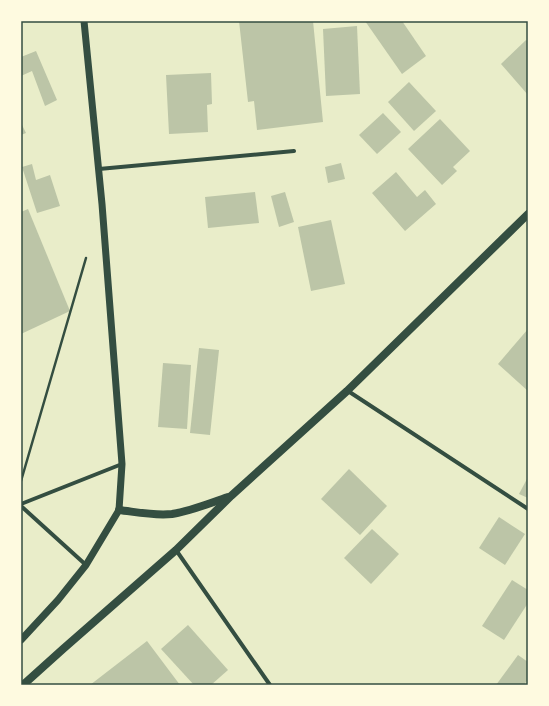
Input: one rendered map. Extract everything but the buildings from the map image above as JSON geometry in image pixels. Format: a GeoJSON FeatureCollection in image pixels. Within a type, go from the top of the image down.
{"type":"FeatureCollection","features":[{"type":"Feature","properties":{"kind":"main road"},"geometry":{"type":"LineString","coordinates":[[23,685],[176,550],[231,496],[347,391],[528,214]]}},
{"type":"Feature","properties":{"kind":"main road"},"geometry":{"type":"LineString","coordinates":[[119,510],[153,514],[171,514],[231,496]]}},
{"type":"Feature","properties":{"kind":"street"},"geometry":{"type":"LineString","coordinates":[[21,640],[58,600],[86,565],[119,510],[122,464],[99,169],[84,21]]}},
{"type":"Feature","properties":{"kind":"street"},"geometry":{"type":"LineString","coordinates":[[99,169],[294,151]]}},
{"type":"Feature","properties":{"kind":"street"},"geometry":{"type":"LineString","coordinates":[[347,391],[528,509]]}},
{"type":"Feature","properties":{"kind":"street"},"geometry":{"type":"LineString","coordinates":[[86,565],[21,505],[122,464]]}},
{"type":"Feature","properties":{"kind":"street"},"geometry":{"type":"LineString","coordinates":[[176,550],[270,685]]}},
{"type":"Feature","properties":{"kind":"path"},"geometry":{"type":"LineString","coordinates":[[21,481],[86,258]]}}]}
